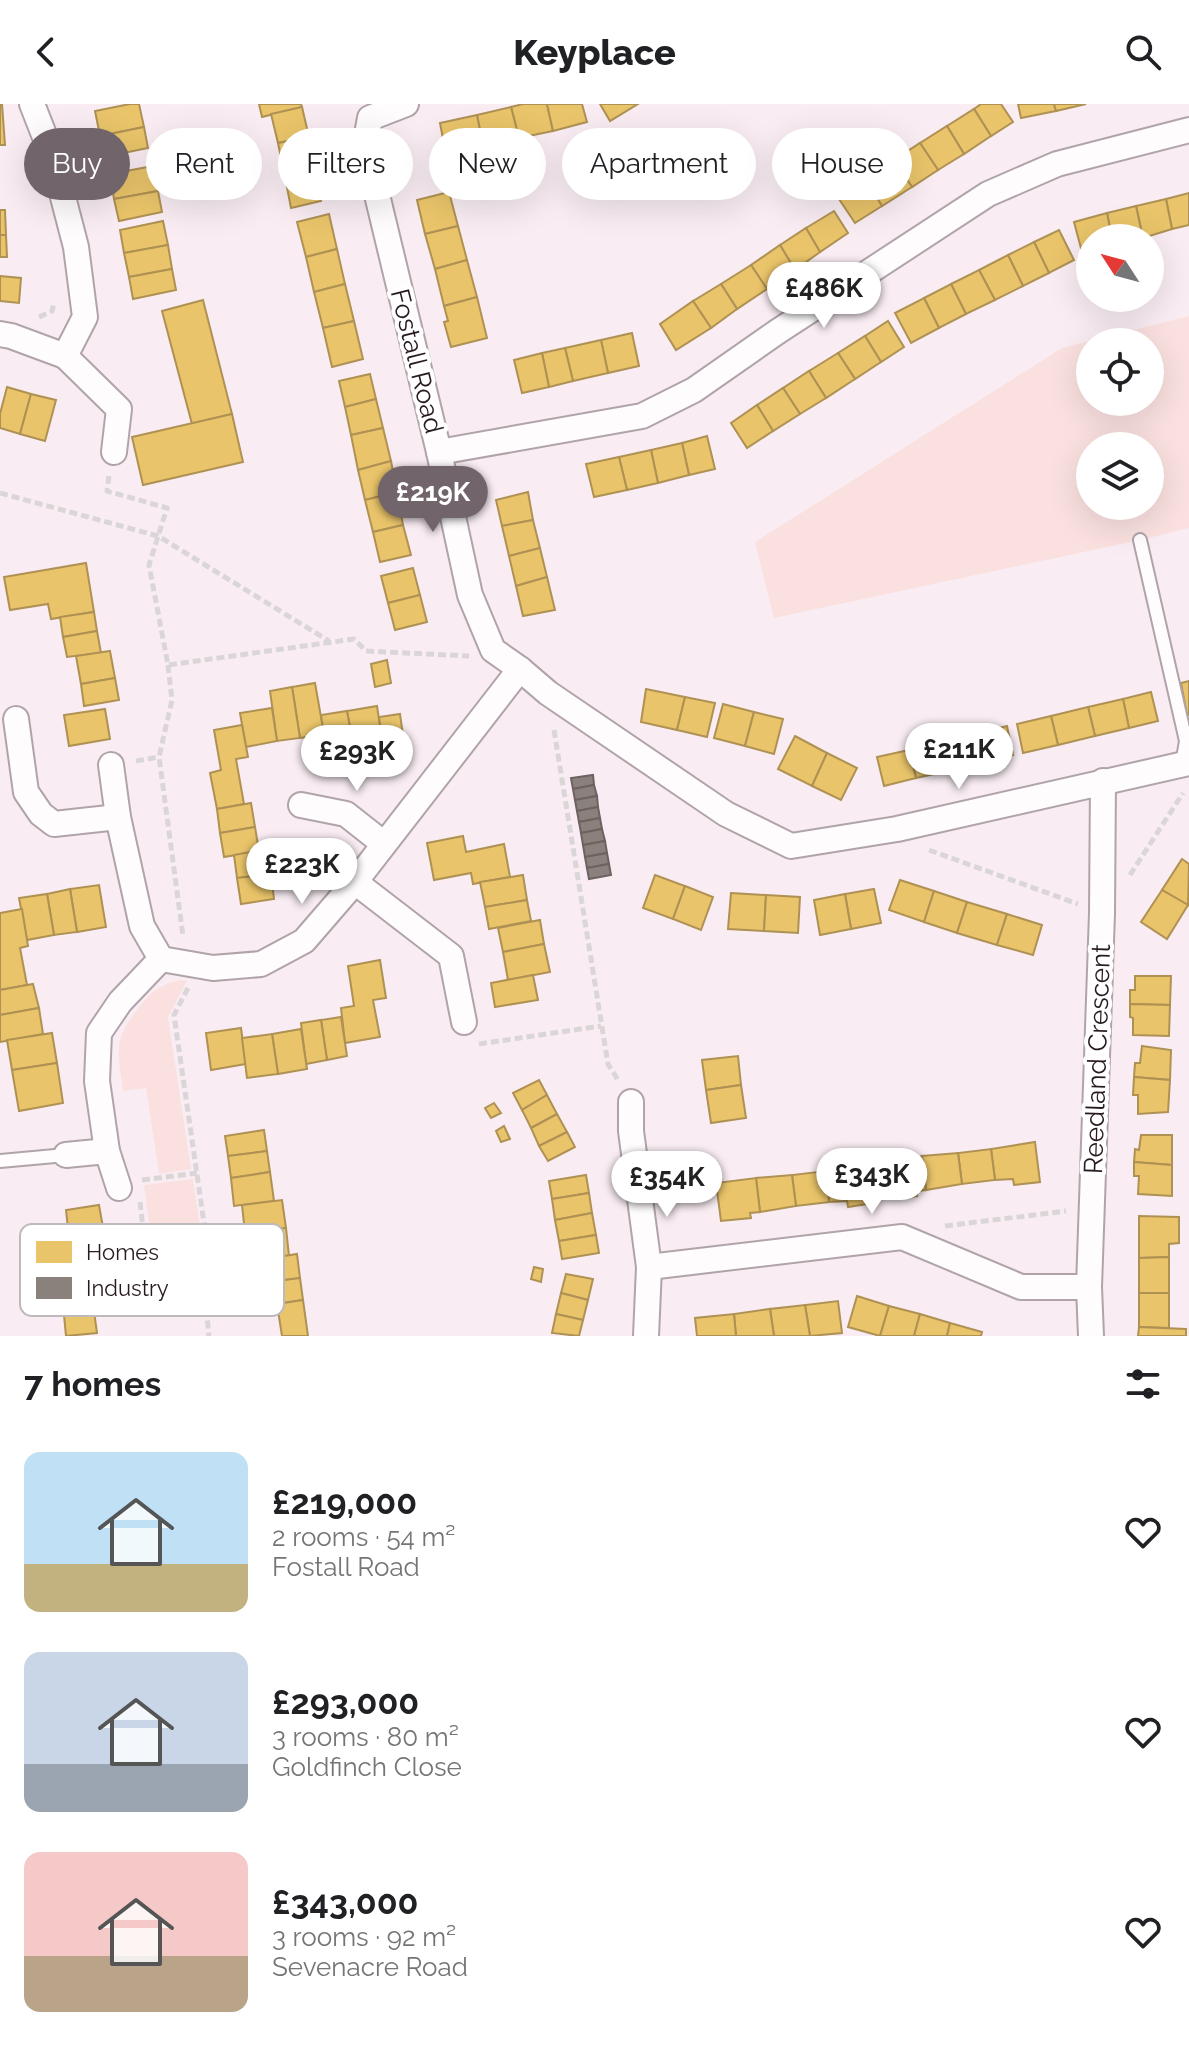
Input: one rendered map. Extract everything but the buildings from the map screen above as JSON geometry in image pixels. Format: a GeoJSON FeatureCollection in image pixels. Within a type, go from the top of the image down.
{"type":"FeatureCollection","features":[{"type":"Feature","properties":{"kind":"street"},"geometry":{"type":"LineString","coordinates":[[32,104],[52,155],[76,247],[85,317],[65,356]]}},
{"type":"Feature","properties":{"kind":"street","name":"Fostall Road"},"geometry":{"type":"LineString","coordinates":[[406,104],[370,118],[365,145],[470,595],[493,650]]}},
{"type":"Feature","properties":{"kind":"street"},"geometry":{"type":"LineString","coordinates":[[439,452],[642,416],[694,390],[988,194],[1057,164],[1189,130]]}},
{"type":"Feature","properties":{"kind":"street"},"geometry":{"type":"LineString","coordinates":[[0,334],[65,356],[119,409],[114,452]]}},
{"type":"Feature","properties":{"kind":"street"},"geometry":{"type":"LineString","coordinates":[[493,650],[548,693],[726,814],[791,846],[897,829],[1185,763]]}},
{"type":"Feature","properties":{"kind":"street"},"geometry":{"type":"LineString","coordinates":[[111,765],[118,817],[142,926],[161,959],[213,968],[261,964],[304,941],[355,882],[520,669]]}},
{"type":"Feature","properties":{"kind":"street"},"geometry":{"type":"LineString","coordinates":[[16,719],[26,792],[41,814],[54,824],[118,817]]}},
{"type":"Feature","properties":{"kind":"street","name":"Reedland Crescent"},"geometry":{"type":"LineString","coordinates":[[1091,1336],[1089,1287],[1102,913],[1103,781]]}},
{"type":"Feature","properties":{"kind":"street"},"geometry":{"type":"LineString","coordinates":[[301,805],[346,814],[384,844]]}},
{"type":"Feature","properties":{"kind":"street"},"geometry":{"type":"LineString","coordinates":[[355,882],[451,956],[464,1034]]}},
{"type":"Feature","properties":{"kind":"street"},"geometry":{"type":"LineString","coordinates":[[128,1184],[107,1151],[97,1081],[99,1033],[120,1002],[161,959]]}},
{"type":"Feature","properties":{"kind":"street"},"geometry":{"type":"LineString","coordinates":[[631,1102],[631,1131],[649,1267],[646,1336]]}},
{"type":"Feature","properties":{"kind":"street"},"geometry":{"type":"LineString","coordinates":[[66,1155],[107,1151]]}},
{"type":"Feature","properties":{"kind":"street"},"geometry":{"type":"LineString","coordinates":[[649,1267],[902,1237],[1021,1287],[1089,1287]]}},
{"type":"Feature","properties":{"kind":"lane"},"geometry":{"type":"LineString","coordinates":[[1140,540],[1186,741],[1185,763]]}},
{"type":"Feature","properties":{"kind":"lane"},"geometry":{"type":"LineString","coordinates":[[0,1161],[66,1155]]}},
{"type":"Feature","properties":{"kind":"path"},"geometry":{"type":"LineString","coordinates":[[31,321],[52,311],[56,299]]}},
{"type":"Feature","properties":{"kind":"path"},"geometry":{"type":"LineString","coordinates":[[114,452],[107,491],[167,508],[149,565],[172,700],[159,757],[187,965],[192,981],[174,1015],[204,1224]]}},
{"type":"Feature","properties":{"kind":"path"},"geometry":{"type":"LineString","coordinates":[[0,493],[158,536],[330,641]]}},
{"type":"Feature","properties":{"kind":"path"},"geometry":{"type":"LineString","coordinates":[[168,665],[354,639],[366,651],[477,656],[493,650]]}},
{"type":"Feature","properties":{"kind":"path"},"geometry":{"type":"LineString","coordinates":[[548,693],[608,1064],[631,1102]]}},
{"type":"Feature","properties":{"kind":"path"},"geometry":{"type":"LineString","coordinates":[[897,829],[898,839],[1102,913],[1107,912],[1183,793],[1185,763]]}},
{"type":"Feature","properties":{"kind":"path"},"geometry":{"type":"LineString","coordinates":[[464,1034],[601,1026]]}},
{"type":"Feature","properties":{"kind":"path"},"geometry":{"type":"LineString","coordinates":[[136,1224],[128,1184],[197,1173]]}},
{"type":"Feature","properties":{"kind":"path"},"geometry":{"type":"LineString","coordinates":[[944,1227],[1092,1208]]}},
{"type":"Feature","properties":{"kind":"path"},"geometry":{"type":"LineString","coordinates":[[207,1316],[209,1336]]}},
{"type":"Feature","properties":{"kind":"shaded area"},"geometry":{"type":"Polygon","coordinates":[[[1189,316],[1189,528],[774,618],[755,542],[1062,348],[1076,344],[1076,416],[1164,416],[1164,328],[1141,328],[1189,316]]]}},
{"type":"Feature","properties":{"kind":"shaded area"},"geometry":{"type":"Polygon","coordinates":[[[187,981],[168,1017],[191,1169],[159,1174],[146,1088],[123,1091],[119,1046],[127,1025],[147,998],[162,986],[187,981]]]}},
{"type":"Feature","properties":{"kind":"shaded area"},"geometry":{"type":"Polygon","coordinates":[[[193,1179],[200,1224],[149,1224],[144,1185],[193,1179]]]}}]}
